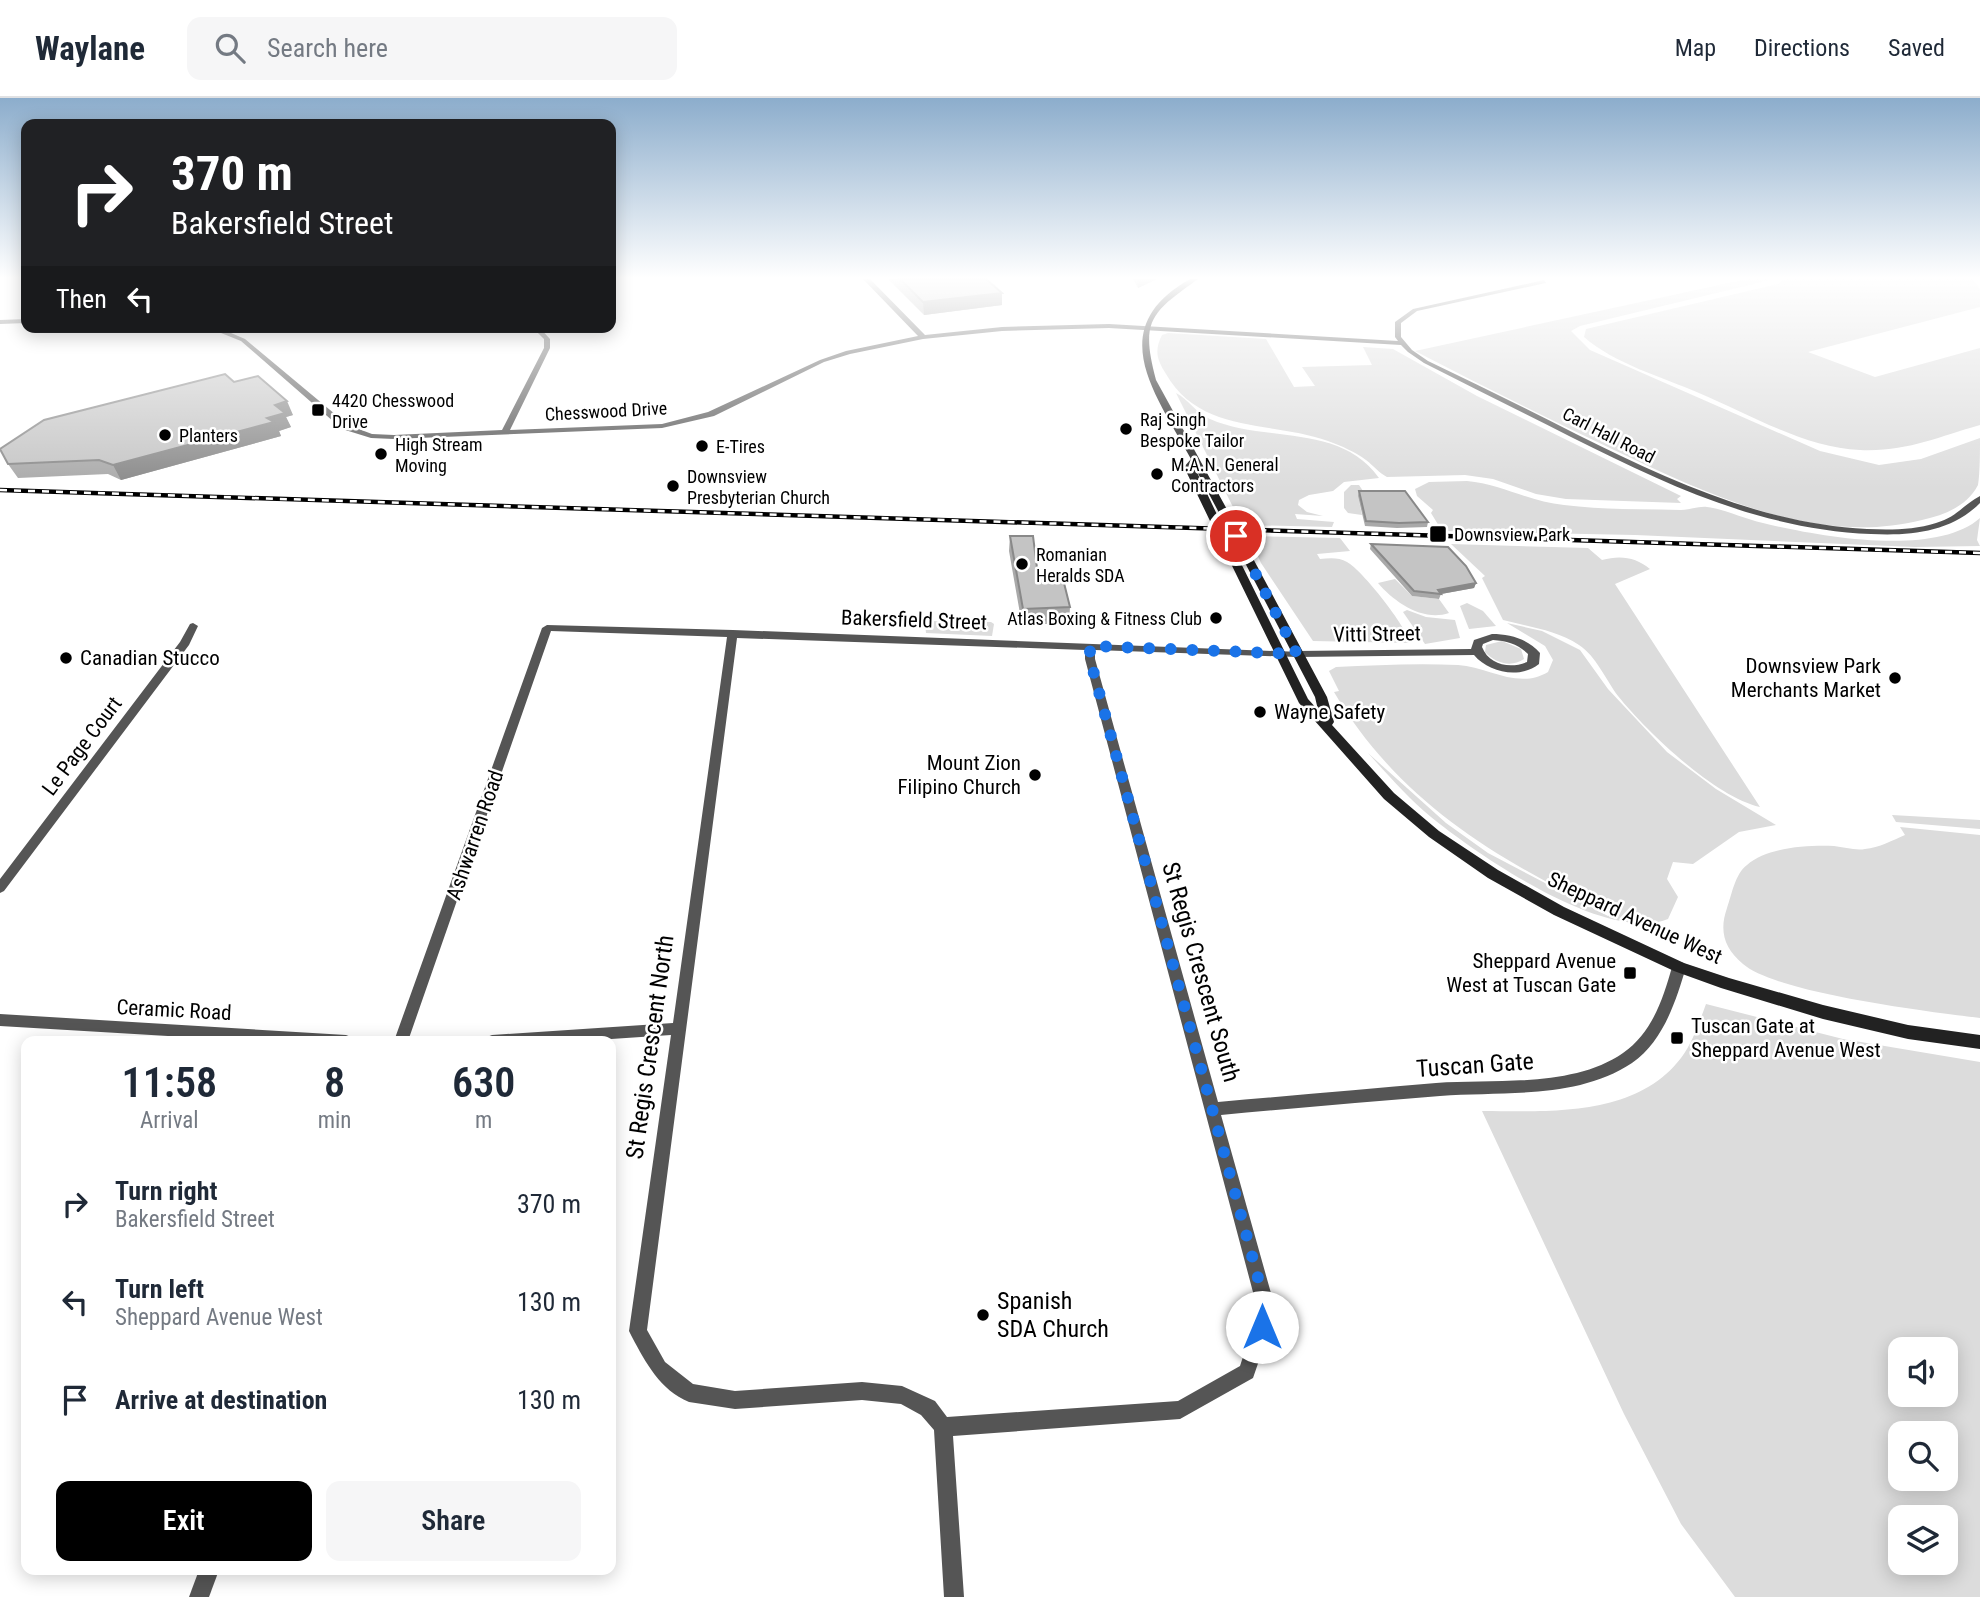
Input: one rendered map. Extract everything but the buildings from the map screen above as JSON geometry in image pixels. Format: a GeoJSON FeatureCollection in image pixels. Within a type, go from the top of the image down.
{"type":"FeatureCollection","features":[{"type":"Feature","properties":{"kind":"main road"},"geometry":{"type":"LineString","coordinates":[[1145,349],[1152,380],[1230,524]]}},
{"type":"Feature","properties":{"kind":"main road"},"geometry":{"type":"LineString","coordinates":[[1194,461],[1189,467],[1216,523]]}},
{"type":"Feature","properties":{"kind":"main road","name":"Sheppard Avenue West"},"geometry":{"type":"LineString","coordinates":[[1222,535],[1304,700],[1388,796],[1434,834],[1493,874],[1559,911],[1679,967],[1823,1012],[1908,1032],[1980,1042]]}},
{"type":"Feature","properties":{"kind":"main road","name":"Sheppard Avenue West"},"geometry":{"type":"LineString","coordinates":[[1236,536],[1321,697],[1328,725]]}},
{"type":"Feature","properties":{"kind":"street","name":"Chesswood Drive"},"geometry":{"type":"LineString","coordinates":[[253,349],[345,427],[357,433],[394,437],[630,428],[683,422],[711,414],[831,357],[868,349]]}},
{"type":"Feature","properties":{"kind":"street"},"geometry":{"type":"LineString","coordinates":[[505,432],[547,349]]}},
{"type":"Feature","properties":{"kind":"street","name":"Carl Hall Road"},"geometry":{"type":"LineString","coordinates":[[1409,349],[1426,362],[1671,484],[1751,514],[1834,529],[1894,531],[1950,522],[1966,514],[1980,498]]}},
{"type":"Feature","properties":{"kind":"street","name":"Le Page Court"},"geometry":{"type":"LineString","coordinates":[[0,888],[185,643],[193,626]]}},
{"type":"Feature","properties":{"kind":"street","name":"Bakersfield Street"},"geometry":{"type":"LineString","coordinates":[[547,628],[1279,654]]}},
{"type":"Feature","properties":{"kind":"street","name":"Ashwarren Road"},"geometry":{"type":"LineString","coordinates":[[403,1036],[547,628]]}},
{"type":"Feature","properties":{"kind":"street","name":"St Regis Crescent North"},"geometry":{"type":"LineString","coordinates":[[733,633],[638,1331],[659,1368],[689,1393],[735,1400],[862,1391],[902,1395],[928,1408],[943,1427]]}},
{"type":"Feature","properties":{"kind":"street","name":"Vitti Street"},"geometry":{"type":"LineString","coordinates":[[1279,654],[1477,652],[1489,663],[1509,669],[1527,667],[1535,659],[1529,648],[1502,637],[1478,642],[1477,652]]}},
{"type":"Feature","properties":{"kind":"street","name":"St Regis Crescent South"},"geometry":{"type":"LineString","coordinates":[[943,1427],[1180,1410],[1247,1372],[1267,1311],[1214,1110],[1167,950],[1090,659],[1090,646]]}},
{"type":"Feature","properties":{"kind":"street","name":"Tuscan Gate"},"geometry":{"type":"LineString","coordinates":[[1214,1110],[1531,1084],[1591,1076],[1626,1059],[1650,1036],[1671,995],[1679,967]]}},
{"type":"Feature","properties":{"kind":"street","name":"Ceramic Road"},"geometry":{"type":"LineString","coordinates":[[0,1020],[264,1036]]}},
{"type":"Feature","properties":{"kind":"street"},"geometry":{"type":"LineString","coordinates":[[570,1036],[678,1029]]}},
{"type":"Feature","properties":{"kind":"street"},"geometry":{"type":"LineString","coordinates":[[943,1427],[954,1597]]}},
{"type":"Feature","properties":{"kind":"street"},"geometry":{"type":"LineString","coordinates":[[199,1597],[207,1575]]}},
{"type":"Feature","properties":{"kind":"shaded area"},"geometry":{"type":"Polygon","coordinates":[[[1158,349],[1272,349],[1294,387],[1315,386],[1302,367],[1372,365],[1364,349],[1393,349],[1477,396],[1681,496],[1677,499],[1681,503],[1566,499],[1536,494],[1493,479],[1465,475],[1387,477],[1362,457],[1333,443],[1239,422],[1198,407],[1180,393],[1160,364],[1158,349]]]}},
{"type":"Feature","properties":{"kind":"shaded area"},"geometry":{"type":"Polygon","coordinates":[[[1589,349],[1820,451],[1879,465],[1921,459],[1980,438],[1978,485],[1962,504],[1939,515],[1882,527],[1842,527],[1763,512],[1650,467],[1415,351],[1589,349]]]}},
{"type":"Feature","properties":{"kind":"shaded area"},"geometry":{"type":"Polygon","coordinates":[[[1599,349],[1820,349],[1808,352],[1875,377],[1980,349],[1980,425],[1893,449],[1839,448],[1778,429],[1599,349]]]}},
{"type":"Feature","properties":{"kind":"shaded area"},"geometry":{"type":"Polygon","coordinates":[[[1176,393],[1210,419],[1231,426],[1323,441],[1344,449],[1363,461],[1379,478],[1344,482],[1333,491],[1309,495],[1299,500],[1298,505],[1307,512],[1323,516],[1295,514],[1297,519],[1334,522],[1332,527],[1242,525],[1176,393]]]}},
{"type":"Feature","properties":{"kind":"shaded area"},"geometry":{"type":"Polygon","coordinates":[[[1467,481],[1551,503],[1579,507],[1681,510],[1707,507],[1786,528],[1844,538],[1906,541],[1935,537],[1960,530],[1980,518],[1977,540],[1980,546],[1915,547],[1635,535],[1442,531],[1431,513],[1433,510],[1417,496],[1415,489],[1429,482],[1467,481]]]}},
{"type":"Feature","properties":{"kind":"shaded area"},"geometry":{"type":"Polygon","coordinates":[[[1351,485],[1359,485],[1365,494],[1358,496],[1362,515],[1348,513],[1344,508],[1344,492],[1351,485]]]}},
{"type":"Feature","properties":{"kind":"shaded area"},"geometry":{"type":"Polygon","coordinates":[[[1249,536],[1340,538],[1350,551],[1317,554],[1320,559],[1341,559],[1354,567],[1393,612],[1410,643],[1313,641],[1261,563],[1249,536]]]}},
{"type":"Feature","properties":{"kind":"shaded area"},"geometry":{"type":"Polygon","coordinates":[[[1451,544],[1588,548],[1602,560],[1628,558],[1650,569],[1615,584],[1760,807],[1742,801],[1703,777],[1664,744],[1618,696],[1596,662],[1579,645],[1552,632],[1503,620],[1482,578],[1485,576],[1451,544]]]}},
{"type":"Feature","properties":{"kind":"shaded area"},"geometry":{"type":"Polygon","coordinates":[[[1395,579],[1412,596],[1439,599],[1449,613],[1429,615],[1419,612],[1392,597],[1378,583],[1395,579]]]}},
{"type":"Feature","properties":{"kind":"shaded area"},"geometry":{"type":"Polygon","coordinates":[[[1467,603],[1483,611],[1496,626],[1469,629],[1460,606],[1467,603]]]}},
{"type":"Feature","properties":{"kind":"shaded area"},"geometry":{"type":"Polygon","coordinates":[[[1407,610],[1426,617],[1455,620],[1460,638],[1425,644],[1403,612],[1407,610]]]}},
{"type":"Feature","properties":{"kind":"shaded area"},"geometry":{"type":"Polygon","coordinates":[[[927,621],[994,624],[992,636],[926,633],[927,621]]]}},
{"type":"Feature","properties":{"kind":"shaded area"},"geometry":{"type":"Polygon","coordinates":[[[1507,623],[1542,631],[1580,650],[1608,689],[1667,752],[1716,789],[1776,825],[1739,832],[1693,864],[1673,862],[1667,879],[1678,897],[1668,919],[1642,923],[1612,919],[1579,908],[1511,873],[1452,834],[1398,786],[1368,753],[1446,823],[1488,853],[1608,916],[1609,913],[1528,871],[1454,824],[1388,765],[1360,731],[1334,692],[1339,691],[1329,671],[1336,667],[1458,665],[1526,679],[1548,672],[1553,660],[1545,646],[1507,623]]]}},
{"type":"Feature","properties":{"kind":"shaded area"},"geometry":{"type":"Polygon","coordinates":[[[1502,641],[1521,649],[1524,659],[1503,663],[1485,652],[1486,645],[1502,641]]]}},
{"type":"Feature","properties":{"kind":"shaded area"},"geometry":{"type":"Polygon","coordinates":[[[1892,815],[1980,820],[1980,829],[1896,822],[1892,815]]]}},
{"type":"Feature","properties":{"kind":"shaded area"},"geometry":{"type":"Polygon","coordinates":[[[1900,827],[1980,835],[1980,1018],[1856,1000],[1787,984],[1743,964],[1731,952],[1725,939],[1725,916],[1737,879],[1743,869],[1755,859],[1788,848],[1875,847],[1905,835],[1900,827]]]}},
{"type":"Feature","properties":{"kind":"shaded area"},"geometry":{"type":"Polygon","coordinates":[[[1706,1004],[1843,1039],[1980,1062],[1980,1597],[1735,1597],[1681,1524],[1624,1414],[1482,1111],[1562,1110],[1615,1101],[1640,1092],[1662,1078],[1681,1058],[1706,1004]]]}},
{"type":"Feature","properties":{"kind":"tunnel"},"geometry":{"type":"LineString","coordinates":[[1216,523],[1222,535]]}},
{"type":"Feature","properties":{"kind":"tunnel"},"geometry":{"type":"LineString","coordinates":[[1230,524],[1236,536]]}},
{"type":"Feature","properties":{"kind":"railway"},"geometry":{"type":"LineString","coordinates":[[0,490],[1980,553]]}},
{"type":"Feature","properties":{"kind":"place","name":"4420 Chesswood Drive"},"geometry":{"type":"Point","coordinates":[318,410]}},
{"type":"Feature","properties":{"kind":"place","name":"Raj Singh Bespoke Tailor"},"geometry":{"type":"Point","coordinates":[1126,429]}},
{"type":"Feature","properties":{"kind":"place","name":"Planters"},"geometry":{"type":"Point","coordinates":[165,435]}},
{"type":"Feature","properties":{"kind":"place","name":"E-Tires"},"geometry":{"type":"Point","coordinates":[702,446]}},
{"type":"Feature","properties":{"kind":"place","name":"High Stream Moving"},"geometry":{"type":"Point","coordinates":[381,454]}},
{"type":"Feature","properties":{"kind":"place","name":"M.A.N. General Contractors"},"geometry":{"type":"Point","coordinates":[1157,474]}},
{"type":"Feature","properties":{"kind":"place","name":"Downsview Presbyterian Church"},"geometry":{"type":"Point","coordinates":[673,486]}},
{"type":"Feature","properties":{"kind":"place","name":"Downsview Park"},"geometry":{"type":"Point","coordinates":[1438,534]}},
{"type":"Feature","properties":{"kind":"place","name":"Romanian Heralds SDA"},"geometry":{"type":"Point","coordinates":[1022,564]}},
{"type":"Feature","properties":{"kind":"place","name":"Atlas Boxing & Fitness Club"},"geometry":{"type":"Point","coordinates":[1216,618]}},
{"type":"Feature","properties":{"kind":"place","name":"Canadian Stucco"},"geometry":{"type":"Point","coordinates":[66,658]}},
{"type":"Feature","properties":{"kind":"place","name":"Downsview Park Merchants Market"},"geometry":{"type":"Point","coordinates":[1895,678]}},
{"type":"Feature","properties":{"kind":"place","name":"Wayne Safety"},"geometry":{"type":"Point","coordinates":[1260,712]}},
{"type":"Feature","properties":{"kind":"place","name":"Mount Zion Filipino Church"},"geometry":{"type":"Point","coordinates":[1035,775]}},
{"type":"Feature","properties":{"kind":"place","name":"Sheppard Avenue West at Tuscan Gate"},"geometry":{"type":"Point","coordinates":[1630,973]}},
{"type":"Feature","properties":{"kind":"place","name":"Tuscan Gate at Sheppard Avenue West"},"geometry":{"type":"Point","coordinates":[1677,1038]}},
{"type":"Feature","properties":{"kind":"place","name":"Spanish SDA Church"},"geometry":{"type":"Point","coordinates":[983,1315]}},
{"type":"Feature","properties":{"kind":"route"},"geometry":{"type":"LineString","coordinates":[[1236,536],[1297,654],[1090,646],[1090,659],[1167,950],[1210,1090],[1267,1311],[1262,1327]]}}]}
